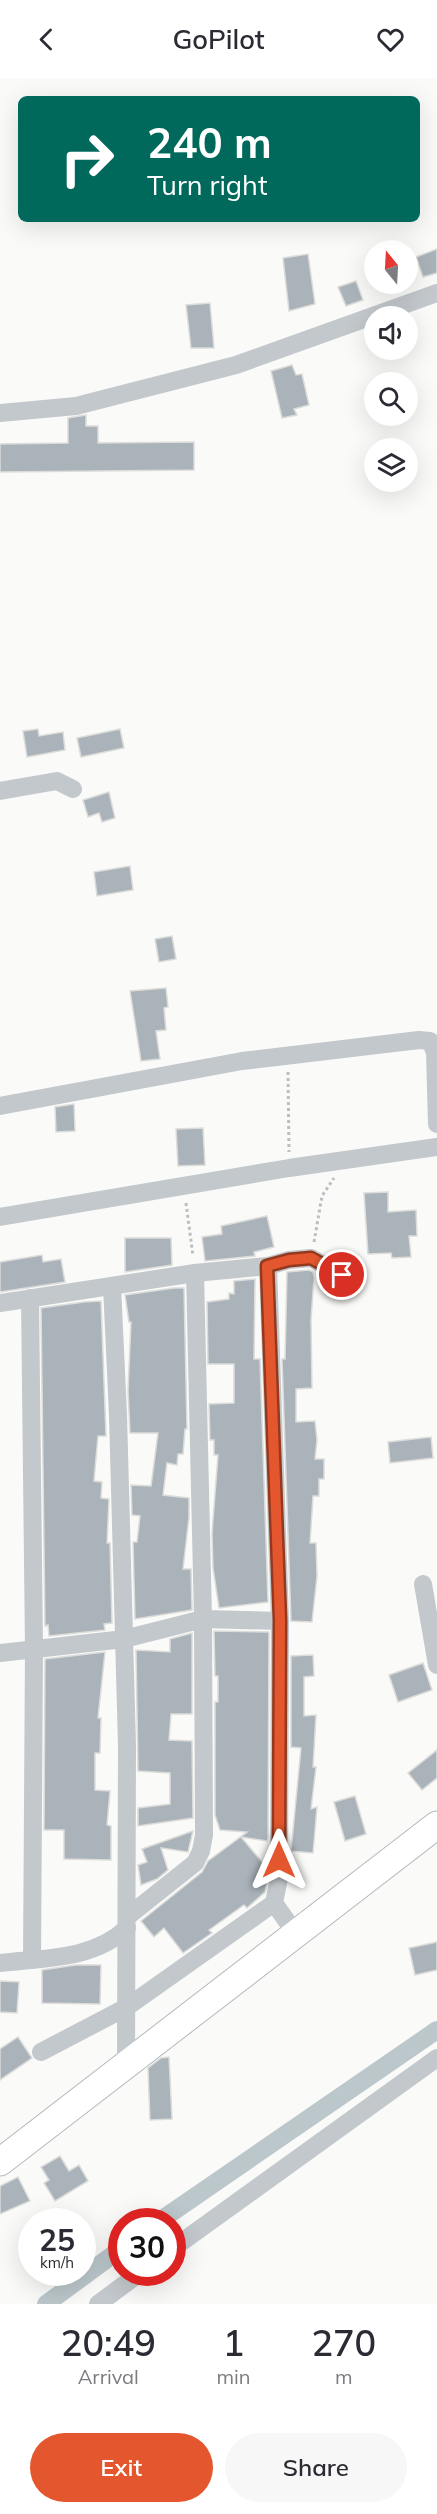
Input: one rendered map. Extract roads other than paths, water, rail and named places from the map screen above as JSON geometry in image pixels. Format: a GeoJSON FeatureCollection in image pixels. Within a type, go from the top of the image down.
{"type":"FeatureCollection","features":[{"type":"Feature","properties":{"kind":"street"},"geometry":{"type":"LineString","coordinates":[[0,413],[76,406],[224,369],[437,293]]}},
{"type":"Feature","properties":{"kind":"street"},"geometry":{"type":"LineString","coordinates":[[0,791],[57,781],[74,789]]}},
{"type":"Feature","properties":{"kind":"street"},"geometry":{"type":"LineString","coordinates":[[0,1106],[242,1061],[430,1041],[435,1052],[437,1124]]}},
{"type":"Feature","properties":{"kind":"street"},"geometry":{"type":"LineString","coordinates":[[0,1217],[289,1168],[437,1147]]}},
{"type":"Feature","properties":{"kind":"street"},"geometry":{"type":"LineString","coordinates":[[0,1303],[311,1258],[342,1275]]}},
{"type":"Feature","properties":{"kind":"street"},"geometry":{"type":"LineString","coordinates":[[41,2052],[126,2014],[274,1903],[279,1878],[280,1620],[267,1266]]}},
{"type":"Feature","properties":{"kind":"street"},"geometry":{"type":"LineString","coordinates":[[0,1963],[98,1949],[116,1938],[127,1922],[189,1869],[201,1851],[204,1835],[203,1619],[195,1273]]}},
{"type":"Feature","properties":{"kind":"street"},"geometry":{"type":"LineString","coordinates":[[112,1287],[124,1640],[126,2066]]}},
{"type":"Feature","properties":{"kind":"street"},"geometry":{"type":"LineString","coordinates":[[30,1298],[34,1649],[32,1960]]}},
{"type":"Feature","properties":{"kind":"street"},"geometry":{"type":"LineString","coordinates":[[423,1584],[437,1665]]}},
{"type":"Feature","properties":{"kind":"street"},"geometry":{"type":"LineString","coordinates":[[0,1653],[124,1640],[203,1619],[280,1620]]}},
{"type":"Feature","properties":{"kind":"street"},"geometry":{"type":"LineString","coordinates":[[0,2162],[437,1826]]}},
{"type":"Feature","properties":{"kind":"street"},"geometry":{"type":"LineString","coordinates":[[274,1903],[296,1934]]}},
{"type":"Feature","properties":{"kind":"street"},"geometry":{"type":"LineString","coordinates":[[186,2240],[437,2058]]}},
{"type":"Feature","properties":{"kind":"street"},"geometry":{"type":"LineString","coordinates":[[98,2304],[122,2286]]}},
{"type":"Feature","properties":{"kind":"waterway"},"geometry":{"type":"LineString","coordinates":[[178,2208],[437,2030]]}},
{"type":"Feature","properties":{"kind":"waterway"},"geometry":{"type":"LineString","coordinates":[[46,2304],[108,2258]]}}]}
